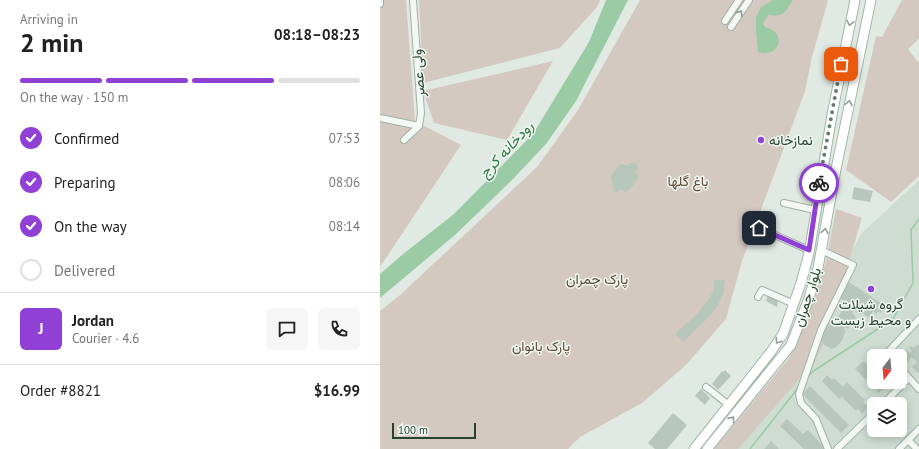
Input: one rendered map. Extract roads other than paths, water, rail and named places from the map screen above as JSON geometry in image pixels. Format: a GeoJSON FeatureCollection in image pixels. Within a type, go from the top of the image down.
{"type":"FeatureCollection","features":[{"type":"Feature","properties":{"kind":"main road","name":"بلوار چمران"},"geometry":{"type":"LineString","coordinates":[[694,449],[783,334],[794,304],[809,250],[833,107],[855,0]]}},
{"type":"Feature","properties":{"kind":"main road","name":"بلوار چمران"},"geometry":{"type":"LineString","coordinates":[[707,449],[791,344],[809,298],[818,268],[839,154],[871,0]]}},
{"type":"Feature","properties":{"kind":"street","name":"ولی عصر"},"geometry":{"type":"LineString","coordinates":[[413,0],[420,113],[419,126]]}},
{"type":"Feature","properties":{"kind":"street"},"geometry":{"type":"LineString","coordinates":[[725,21],[739,0]]}},
{"type":"Feature","properties":{"kind":"street"},"geometry":{"type":"LineString","coordinates":[[731,27],[749,0]]}},
{"type":"Feature","properties":{"kind":"street"},"geometry":{"type":"LineString","coordinates":[[380,118],[419,126]]}},
{"type":"Feature","properties":{"kind":"street"},"geometry":{"type":"LineString","coordinates":[[404,140],[419,126]]}},
{"type":"Feature","properties":{"kind":"street"},"geometry":{"type":"LineString","coordinates":[[784,204],[815,210]]}},
{"type":"Feature","properties":{"kind":"street"},"geometry":{"type":"LineString","coordinates":[[759,228],[809,250]]}},
{"type":"Feature","properties":{"kind":"street"},"geometry":{"type":"LineString","coordinates":[[821,250],[853,265],[821,330],[799,394],[800,403],[816,419],[828,449]]}},
{"type":"Feature","properties":{"kind":"street"},"geometry":{"type":"LineString","coordinates":[[758,297],[762,290],[794,304]]}},
{"type":"Feature","properties":{"kind":"street"},"geometry":{"type":"LineString","coordinates":[[891,349],[919,319]]}},
{"type":"Feature","properties":{"kind":"street"},"geometry":{"type":"LineString","coordinates":[[890,397],[909,378],[919,388]]}},
{"type":"Feature","properties":{"kind":"street"},"geometry":{"type":"LineString","coordinates":[[706,387],[729,405]]}},
{"type":"Feature","properties":{"kind":"street"},"geometry":{"type":"LineString","coordinates":[[841,448],[867,420]]}},
{"type":"Feature","properties":{"kind":"street"},"geometry":{"type":"LineString","coordinates":[[901,448],[919,429]]}},
{"type":"Feature","properties":{"kind":"street"},"geometry":{"type":"LineString","coordinates":[[908,440],[917,449]]}},
{"type":"Feature","properties":{"kind":"waterway"},"geometry":{"type":"LineString","coordinates":[[807,378],[812,372],[893,319],[913,283],[911,230],[919,219]]}},
{"type":"Feature","properties":{"kind":"waterway"},"geometry":{"type":"LineString","coordinates":[[750,449],[798,388]]}},
{"type":"Feature","properties":{"kind":"place","name":"نمازخانه"},"geometry":{"type":"Point","coordinates":[761,140]}},
{"type":"Feature","properties":{"kind":"place","name":"گروه شیلات و محیط زیست"},"geometry":{"type":"Point","coordinates":[871,289]}},
{"type":"Feature","properties":{"kind":"water label","name":"رودخانه کرج"},"geometry":{"type":"Point","coordinates":[506,149]}},
{"type":"Feature","properties":{"kind":"park label","name":"باغ گلها"},"geometry":{"type":"Point","coordinates":[688,181]}},
{"type":"Feature","properties":{"kind":"park label","name":"پارک چمران"},"geometry":{"type":"Point","coordinates":[597,279]}},
{"type":"Feature","properties":{"kind":"park label","name":"پارک بانوان"},"geometry":{"type":"Point","coordinates":[541,346]}}]}
